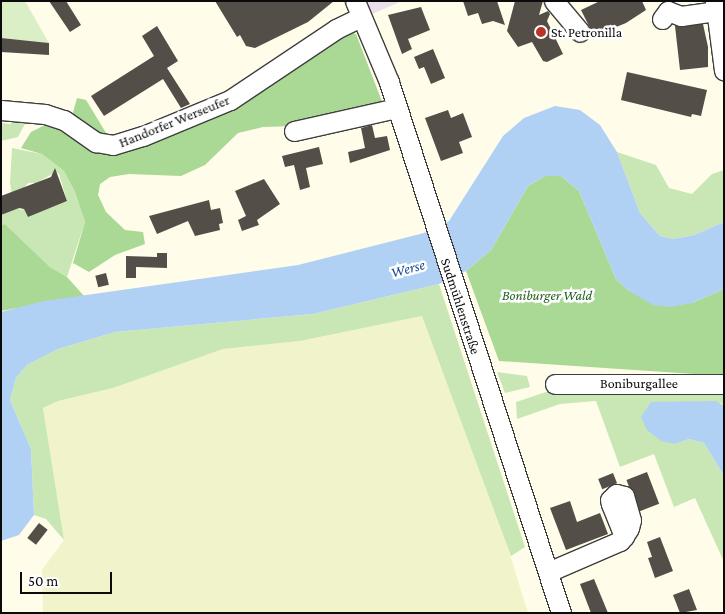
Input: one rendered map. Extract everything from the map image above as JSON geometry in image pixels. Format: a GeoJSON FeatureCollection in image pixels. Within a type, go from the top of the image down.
{"type":"FeatureCollection","features":[{"type":"Feature","properties":{"kind":"street"},"geometry":{"type":"LineString","coordinates":[[554,1],[580,32]]}},
{"type":"Feature","properties":{"kind":"street"},"geometry":{"type":"LineString","coordinates":[[662,19],[668,11],[681,16],[716,6],[724,70]]}},
{"type":"Feature","properties":{"kind":"street","name":"Sudmühlenstraße"},"geometry":{"type":"LineString","coordinates":[[358,9],[389,82],[561,613]]}},
{"type":"Feature","properties":{"kind":"street","name":"Handorfer Werseufer"},"geometry":{"type":"LineString","coordinates":[[1,110],[45,114],[64,120],[96,142],[113,145],[143,136],[230,100],[336,29],[358,9]]}},
{"type":"Feature","properties":{"kind":"street"},"geometry":{"type":"LineString","coordinates":[[294,131],[396,108]]}},
{"type":"Feature","properties":{"kind":"street","name":"Boniburgallee"},"geometry":{"type":"LineString","coordinates":[[555,384],[724,384]]}},
{"type":"Feature","properties":{"kind":"street"},"geometry":{"type":"LineString","coordinates":[[548,572],[616,544],[624,536]]}},
{"type":"Feature","properties":{"kind":"shaded area"},"geometry":{"type":"Polygon","coordinates":[[[365,1],[402,1],[372,14],[365,1]]]}},
{"type":"Feature","properties":{"kind":"green space"},"geometry":{"type":"Polygon","coordinates":[[[1,1],[25,1],[49,43],[1,38],[1,1]]]}},
{"type":"Feature","properties":{"kind":"green space"},"geometry":{"type":"Polygon","coordinates":[[[347,31],[356,34],[383,104],[294,126],[263,127],[238,133],[205,165],[181,176],[129,174],[110,177],[100,184],[98,195],[106,212],[125,230],[143,232],[145,244],[115,255],[89,272],[73,263],[85,222],[75,192],[64,171],[42,154],[21,148],[31,132],[49,123],[137,142],[347,31]]]}},
{"type":"Feature","properties":{"kind":"green space"},"geometry":{"type":"Polygon","coordinates":[[[77,98],[86,100],[111,141],[70,123],[77,98]]]}},
{"type":"Feature","properties":{"kind":"green space"},"geometry":{"type":"Polygon","coordinates":[[[11,114],[22,117],[26,122],[18,137],[1,141],[1,123],[11,124],[11,114]]]}},
{"type":"Feature","properties":{"kind":"green space"},"geometry":{"type":"Polygon","coordinates":[[[12,148],[42,154],[64,171],[75,192],[85,222],[67,277],[50,267],[5,224],[1,225],[1,215],[19,206],[20,210],[24,209],[28,217],[67,201],[59,174],[56,172],[36,183],[28,183],[13,201],[10,183],[12,148]]]}},
{"type":"Feature","properties":{"kind":"green space"},"geometry":{"type":"Polygon","coordinates":[[[617,152],[656,165],[669,188],[692,194],[712,174],[724,170],[724,222],[694,235],[673,239],[660,236],[640,213],[617,152]]]}},
{"type":"Feature","properties":{"kind":"green space","name":"Boniburger Wald"},"geometry":{"type":"Polygon","coordinates":[[[545,176],[561,176],[579,191],[616,279],[629,291],[692,303],[724,289],[724,376],[499,361],[466,271],[491,250],[528,186],[545,176]]]}},
{"type":"Feature","properties":{"kind":"green space"},"geometry":{"type":"Polygon","coordinates":[[[5,224],[50,267],[67,277],[84,296],[1,311],[1,225],[5,224]]]}},
{"type":"Feature","properties":{"kind":"green space"},"geometry":{"type":"Polygon","coordinates":[[[439,284],[525,547],[511,556],[422,316],[300,341],[223,349],[113,388],[58,401],[43,408],[64,540],[46,519],[34,515],[31,449],[10,400],[16,378],[27,365],[58,349],[115,332],[313,314],[439,284]]]}},
{"type":"Feature","properties":{"kind":"green space"},"geometry":{"type":"Polygon","coordinates":[[[422,316],[499,519],[528,613],[43,613],[42,570],[64,540],[43,408],[58,401],[113,388],[223,349],[300,341],[422,316]]]}},
{"type":"Feature","properties":{"kind":"green space"},"geometry":{"type":"Polygon","coordinates":[[[497,372],[527,376],[530,387],[505,393],[497,372]]]}},
{"type":"Feature","properties":{"kind":"green space"},"geometry":{"type":"Polygon","coordinates":[[[558,388],[724,394],[724,406],[721,403],[675,444],[689,439],[704,443],[724,476],[724,562],[695,498],[674,507],[654,454],[620,467],[596,401],[560,404],[517,419],[516,402],[558,388]]]}},
{"type":"Feature","properties":{"kind":"water","name":"Werse"},"geometry":{"type":"Polygon","coordinates":[[[555,106],[580,110],[600,125],[617,152],[640,213],[660,236],[673,239],[694,235],[724,222],[724,289],[692,303],[671,307],[653,305],[629,291],[616,279],[579,191],[561,176],[545,176],[528,186],[491,250],[466,271],[439,284],[313,314],[115,332],[58,349],[27,365],[16,378],[10,400],[31,449],[34,515],[19,535],[1,541],[1,312],[44,301],[298,265],[424,233],[449,221],[503,136],[524,118],[555,106]]]}},
{"type":"Feature","properties":{"kind":"water"},"geometry":{"type":"Polygon","coordinates":[[[716,401],[724,406],[724,476],[704,443],[689,439],[675,444],[661,441],[647,430],[641,417],[651,402],[716,401]]]}},
{"type":"Feature","properties":{"kind":"building"},"geometry":{"type":"Polygon","coordinates":[[[49,1],[66,1],[81,25],[70,32],[49,1]]]}},
{"type":"Feature","properties":{"kind":"building"},"geometry":{"type":"Polygon","coordinates":[[[215,1],[334,1],[308,22],[255,48],[246,46],[240,35],[237,37],[215,1]]]}},
{"type":"Feature","properties":{"kind":"building"},"geometry":{"type":"Polygon","coordinates":[[[463,1],[497,1],[505,25],[493,21],[482,24],[478,13],[468,16],[463,1]]]}},
{"type":"Feature","properties":{"kind":"building","name":"St. Petronilla"},"geometry":{"type":"Polygon","coordinates":[[[515,1],[543,1],[539,15],[548,11],[550,14],[547,21],[563,54],[547,62],[543,61],[532,42],[518,47],[507,31],[515,1]]]}},
{"type":"Feature","properties":{"kind":"building"},"geometry":{"type":"Polygon","coordinates":[[[600,1],[642,1],[646,10],[626,23],[594,36],[581,10],[600,1]]]}},
{"type":"Feature","properties":{"kind":"building"},"geometry":{"type":"Polygon","coordinates":[[[421,7],[430,30],[408,39],[412,49],[402,54],[388,15],[421,7]]]}},
{"type":"Feature","properties":{"kind":"building"},"geometry":{"type":"Polygon","coordinates":[[[703,24],[708,47],[708,67],[680,70],[675,26],[703,24]]]}},
{"type":"Feature","properties":{"kind":"building"},"geometry":{"type":"Polygon","coordinates":[[[157,26],[178,61],[167,68],[190,104],[181,108],[163,79],[104,116],[91,96],[154,56],[142,36],[157,26]]]}},
{"type":"Feature","properties":{"kind":"building"},"geometry":{"type":"Polygon","coordinates":[[[1,38],[49,43],[49,55],[1,52],[1,38]]]}},
{"type":"Feature","properties":{"kind":"building"},"geometry":{"type":"Polygon","coordinates":[[[433,49],[445,78],[431,84],[424,67],[419,69],[414,57],[433,49]]]}},
{"type":"Feature","properties":{"kind":"building"},"geometry":{"type":"Polygon","coordinates":[[[627,72],[707,90],[701,116],[692,114],[691,117],[621,100],[627,72]]]}},
{"type":"Feature","properties":{"kind":"building"},"geometry":{"type":"Polygon","coordinates":[[[448,110],[451,118],[463,113],[472,137],[459,142],[463,153],[441,161],[425,118],[448,110]]]}},
{"type":"Feature","properties":{"kind":"building"},"geometry":{"type":"Polygon","coordinates":[[[372,125],[375,138],[387,136],[390,150],[350,163],[348,152],[365,148],[361,128],[372,125]]]}},
{"type":"Feature","properties":{"kind":"building"},"geometry":{"type":"Polygon","coordinates":[[[319,147],[323,164],[306,168],[310,187],[300,190],[294,165],[285,167],[282,156],[319,147]]]}},
{"type":"Feature","properties":{"kind":"building"},"geometry":{"type":"Polygon","coordinates":[[[55,168],[67,201],[28,217],[24,209],[19,208],[1,215],[1,196],[51,177],[55,168]]]}},
{"type":"Feature","properties":{"kind":"building"},"geometry":{"type":"Polygon","coordinates":[[[264,179],[280,204],[257,220],[259,225],[242,231],[238,220],[246,216],[235,191],[264,179]]]}},
{"type":"Feature","properties":{"kind":"building"},"geometry":{"type":"Polygon","coordinates":[[[209,200],[211,210],[220,208],[223,223],[219,224],[220,230],[195,236],[188,221],[157,234],[149,216],[209,200]]]}},
{"type":"Feature","properties":{"kind":"building"},"geometry":{"type":"Polygon","coordinates":[[[157,253],[167,253],[167,268],[136,267],[136,278],[126,278],[126,256],[157,257],[157,253]]]}},
{"type":"Feature","properties":{"kind":"building"},"geometry":{"type":"Polygon","coordinates":[[[106,273],[109,285],[98,287],[95,276],[106,273]]]}},
{"type":"Feature","properties":{"kind":"building"},"geometry":{"type":"Polygon","coordinates":[[[647,472],[659,504],[639,512],[626,480],[647,472]]]}},
{"type":"Feature","properties":{"kind":"building"},"geometry":{"type":"Polygon","coordinates":[[[613,473],[617,483],[602,489],[598,479],[613,473]]]}},
{"type":"Feature","properties":{"kind":"building"},"geometry":{"type":"Polygon","coordinates":[[[570,501],[577,522],[600,513],[608,534],[566,550],[550,508],[570,501]]]}},
{"type":"Feature","properties":{"kind":"building"},"geometry":{"type":"Polygon","coordinates":[[[39,523],[48,530],[36,545],[27,538],[39,523]]]}},
{"type":"Feature","properties":{"kind":"building"},"geometry":{"type":"Polygon","coordinates":[[[660,537],[673,571],[655,578],[648,558],[652,557],[647,542],[660,537]]]}},
{"type":"Feature","properties":{"kind":"building"},"geometry":{"type":"Polygon","coordinates":[[[594,579],[608,613],[591,613],[580,584],[594,579]]]}},
{"type":"Feature","properties":{"kind":"building"},"geometry":{"type":"Polygon","coordinates":[[[689,589],[697,610],[680,613],[673,595],[689,589]]]}},
{"type":"Feature","properties":{"kind":"place","name":"St. Petronilla"},"geometry":{"type":"Point","coordinates":[541,32]}}]}
